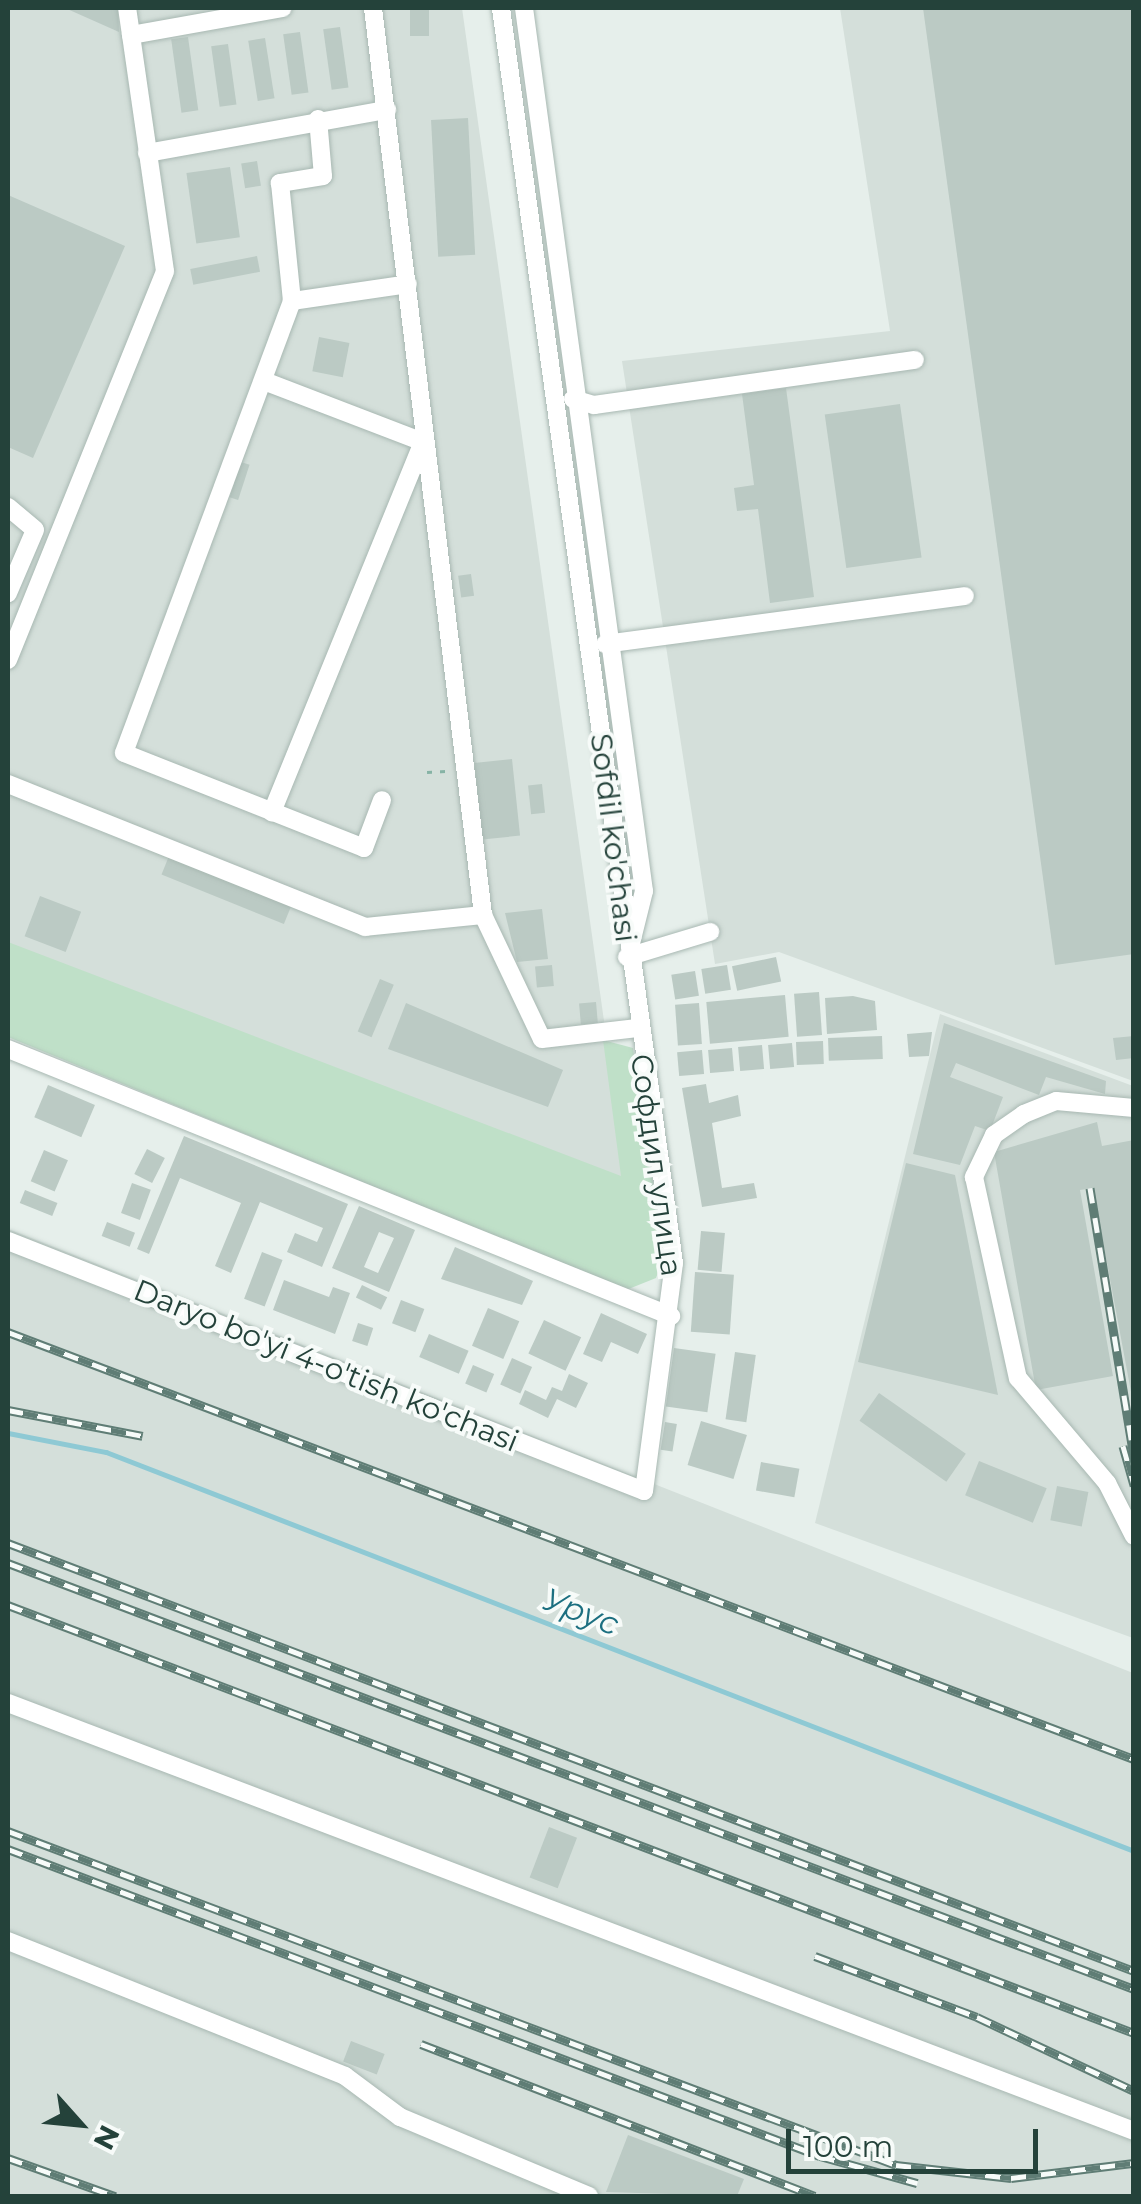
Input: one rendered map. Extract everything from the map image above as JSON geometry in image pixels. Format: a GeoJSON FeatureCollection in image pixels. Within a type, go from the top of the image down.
{"type":"FeatureCollection","features":[{"type":"Feature","properties":{"kind":"street"},"geometry":{"type":"LineString","coordinates":[[8,660],[165,271],[127,8]]}},
{"type":"Feature","properties":{"kind":"street"},"geometry":{"type":"LineString","coordinates":[[131,35],[283,8]]}},
{"type":"Feature","properties":{"kind":"street"},"geometry":{"type":"LineString","coordinates":[[373,8],[483,915],[542,1039],[637,1028]]}},
{"type":"Feature","properties":{"kind":"street","name":"Sofdil ko'chasi"},"geometry":{"type":"LineString","coordinates":[[501,8],[558,401],[627,957]]}},
{"type":"Feature","properties":{"kind":"street","name":"Sofdil ko'chasi"},"geometry":{"type":"LineString","coordinates":[[524,8],[644,891],[627,957]]}},
{"type":"Feature","properties":{"kind":"street"},"geometry":{"type":"LineString","coordinates":[[147,153],[318,119],[386,110]]}},
{"type":"Feature","properties":{"kind":"street"},"geometry":{"type":"LineString","coordinates":[[318,119],[323,176],[280,183],[292,301],[124,753],[364,848],[382,800]]}},
{"type":"Feature","properties":{"kind":"street"},"geometry":{"type":"LineString","coordinates":[[292,301],[408,284]]}},
{"type":"Feature","properties":{"kind":"street"},"geometry":{"type":"LineString","coordinates":[[558,401],[579,398],[594,405],[915,360]]}},
{"type":"Feature","properties":{"kind":"street"},"geometry":{"type":"LineString","coordinates":[[264,381],[423,442]]}},
{"type":"Feature","properties":{"kind":"street"},"geometry":{"type":"LineString","coordinates":[[272,812],[423,442]]}},
{"type":"Feature","properties":{"kind":"street"},"geometry":{"type":"LineString","coordinates":[[8,507],[35,530],[8,593]]}},
{"type":"Feature","properties":{"kind":"street"},"geometry":{"type":"LineString","coordinates":[[8,517],[24,530],[10,557]]}},
{"type":"Feature","properties":{"kind":"street"},"geometry":{"type":"LineString","coordinates":[[590,646],[965,596]]}},
{"type":"Feature","properties":{"kind":"street"},"geometry":{"type":"LineString","coordinates":[[8,784],[364,927],[483,915]]}},
{"type":"Feature","properties":{"kind":"street"},"geometry":{"type":"LineString","coordinates":[[627,957],[710,932]]}},
{"type":"Feature","properties":{"kind":"street","name":"Софдил улица"},"geometry":{"type":"LineString","coordinates":[[627,957],[674,1262],[672,1316],[644,1491]]}},
{"type":"Feature","properties":{"kind":"street"},"geometry":{"type":"LineString","coordinates":[[8,1049],[672,1316]]}},
{"type":"Feature","properties":{"kind":"street"},"geometry":{"type":"LineString","coordinates":[[1134,1108],[1056,1101],[1024,1114],[994,1135],[974,1178],[1018,1378],[1107,1483],[1134,1536]]}},
{"type":"Feature","properties":{"kind":"street","name":"Daryo bo'yi 4-o'tish ko'chasi"},"geometry":{"type":"LineString","coordinates":[[8,1241],[644,1491]]}},
{"type":"Feature","properties":{"kind":"street"},"geometry":{"type":"LineString","coordinates":[[8,1703],[1134,2131]]}},
{"type":"Feature","properties":{"kind":"street"},"geometry":{"type":"LineString","coordinates":[[8,1941],[345,2076],[414,2124],[589,2196]]}},
{"type":"Feature","properties":{"kind":"shaded area"},"geometry":{"type":"Polygon","coordinates":[[[8,8],[462,8],[627,1185],[8,950],[8,8]]]}},
{"type":"Feature","properties":{"kind":"shaded area"},"geometry":{"type":"Polygon","coordinates":[[[840,8],[1133,8],[1133,1081],[779,952],[715,964],[622,361],[890,331],[840,8]]]}},
{"type":"Feature","properties":{"kind":"shaded area"},"geometry":{"type":"Polygon","coordinates":[[[940,1014],[1133,1086],[1133,1638],[815,1523],[940,1014]]]}},
{"type":"Feature","properties":{"kind":"shaded area"},"geometry":{"type":"Polygon","coordinates":[[[8,1229],[1133,1673],[1133,2196],[8,2196],[8,1229]]]}},
{"type":"Feature","properties":{"kind":"green space"},"geometry":{"type":"Polygon","coordinates":[[[8,942],[621,1176],[603,1040],[633,1048],[664,1256],[656,1278],[626,1290],[8,1037],[8,942]]]}},
{"type":"Feature","properties":{"kind":"building"},"geometry":{"type":"Polygon","coordinates":[[[65,8],[118,8],[119,32],[65,8]]]}},
{"type":"Feature","properties":{"kind":"building"},"geometry":{"type":"Polygon","coordinates":[[[410,8],[429,8],[429,36],[410,36],[410,8]]]}},
{"type":"Feature","properties":{"kind":"building"},"geometry":{"type":"Polygon","coordinates":[[[923,8],[1134,8],[1134,954],[1055,965],[923,8]]]}},
{"type":"Feature","properties":{"kind":"building"},"geometry":{"type":"Polygon","coordinates":[[[340,27],[348,87],[332,90],[323,29],[340,27]]]}},
{"type":"Feature","properties":{"kind":"building"},"geometry":{"type":"Polygon","coordinates":[[[300,32],[308,92],[292,95],[283,34],[300,32]]]}},
{"type":"Feature","properties":{"kind":"building"},"geometry":{"type":"Polygon","coordinates":[[[188,37],[198,110],[181,113],[171,39],[188,37]]]}},
{"type":"Feature","properties":{"kind":"building"},"geometry":{"type":"Polygon","coordinates":[[[265,38],[275,98],[258,101],[248,41],[265,38]]]}},
{"type":"Feature","properties":{"kind":"building"},"geometry":{"type":"Polygon","coordinates":[[[228,44],[236,104],[220,107],[211,46],[228,44]]]}},
{"type":"Feature","properties":{"kind":"building"},"geometry":{"type":"Polygon","coordinates":[[[468,118],[475,255],[438,257],[431,120],[468,118]]]}},
{"type":"Feature","properties":{"kind":"building"},"geometry":{"type":"Polygon","coordinates":[[[257,161],[261,186],[245,188],[241,164],[257,161]]]}},
{"type":"Feature","properties":{"kind":"building"},"geometry":{"type":"Polygon","coordinates":[[[230,167],[240,237],[196,243],[186,173],[230,167]]]}},
{"type":"Feature","properties":{"kind":"building"},"geometry":{"type":"Polygon","coordinates":[[[8,195],[125,246],[33,458],[8,447],[8,195]]]}},
{"type":"Feature","properties":{"kind":"building"},"geometry":{"type":"Polygon","coordinates":[[[257,256],[260,272],[193,285],[190,269],[257,256]]]}},
{"type":"Feature","properties":{"kind":"building"},"geometry":{"type":"Polygon","coordinates":[[[319,337],[349,343],[343,377],[312,371],[319,337]]]}},
{"type":"Feature","properties":{"kind":"building"},"geometry":{"type":"Polygon","coordinates":[[[786,388],[814,597],[770,603],[758,509],[737,511],[734,488],[754,485],[742,394],[786,388]]]}},
{"type":"Feature","properties":{"kind":"building"},"geometry":{"type":"Polygon","coordinates":[[[900,404],[922,557],[846,568],[825,415],[900,404]]]}},
{"type":"Feature","properties":{"kind":"building"},"geometry":{"type":"Polygon","coordinates":[[[241,462],[250,465],[238,500],[230,497],[241,462]]]}},
{"type":"Feature","properties":{"kind":"building"},"geometry":{"type":"Polygon","coordinates":[[[471,574],[474,596],[461,598],[458,576],[471,574]]]}},
{"type":"Feature","properties":{"kind":"building"},"geometry":{"type":"Polygon","coordinates":[[[512,759],[520,836],[482,840],[474,763],[512,759]]]}},
{"type":"Feature","properties":{"kind":"building"},"geometry":{"type":"Polygon","coordinates":[[[542,784],[545,813],[531,814],[528,785],[542,784]]]}},
{"type":"Feature","properties":{"kind":"building"},"geometry":{"type":"Polygon","coordinates":[[[169,856],[291,905],[284,924],[162,875],[169,856]]]}},
{"type":"Feature","properties":{"kind":"building"},"geometry":{"type":"Polygon","coordinates":[[[40,896],[81,912],[66,952],[25,936],[40,896]]]}},
{"type":"Feature","properties":{"kind":"building"},"geometry":{"type":"Polygon","coordinates":[[[542,909],[548,959],[517,962],[505,913],[542,909]]]}},
{"type":"Feature","properties":{"kind":"building"},"geometry":{"type":"Polygon","coordinates":[[[776,957],[781,981],[737,991],[732,966],[776,957]]]}},
{"type":"Feature","properties":{"kind":"building"},"geometry":{"type":"Polygon","coordinates":[[[552,965],[554,986],[537,987],[535,966],[552,965]]]}},
{"type":"Feature","properties":{"kind":"building"},"geometry":{"type":"Polygon","coordinates":[[[727,965],[731,990],[705,994],[701,969],[727,965]]]}},
{"type":"Feature","properties":{"kind":"building"},"geometry":{"type":"Polygon","coordinates":[[[695,971],[699,996],[675,999],[671,975],[695,971]]]}},
{"type":"Feature","properties":{"kind":"building"},"geometry":{"type":"Polygon","coordinates":[[[380,979],[394,985],[372,1037],[358,1031],[380,979]]]}},
{"type":"Feature","properties":{"kind":"building"},"geometry":{"type":"Polygon","coordinates":[[[819,992],[822,1035],[797,1037],[794,994],[819,992]]]}},
{"type":"Feature","properties":{"kind":"building"},"geometry":{"type":"Polygon","coordinates":[[[785,995],[789,1037],[710,1044],[706,1002],[785,995]]]}},
{"type":"Feature","properties":{"kind":"building"},"geometry":{"type":"Polygon","coordinates":[[[853,996],[875,1001],[877,1030],[827,1034],[825,998],[853,996]]]}},
{"type":"Feature","properties":{"kind":"building"},"geometry":{"type":"Polygon","coordinates":[[[596,1002],[598,1023],[581,1024],[579,1003],[596,1002]]]}},
{"type":"Feature","properties":{"kind":"building"},"geometry":{"type":"Polygon","coordinates":[[[406,1003],[563,1070],[548,1107],[388,1049],[406,1003]]]}},
{"type":"Feature","properties":{"kind":"building"},"geometry":{"type":"Polygon","coordinates":[[[699,1003],[702,1044],[678,1046],[675,1005],[699,1003]]]}},
{"type":"Feature","properties":{"kind":"building"},"geometry":{"type":"Polygon","coordinates":[[[944,1023],[1106,1081],[1105,1094],[1046,1077],[1039,1095],[956,1063],[950,1077],[1003,1097],[990,1131],[975,1126],[960,1165],[913,1154],[944,1023]]]}},
{"type":"Feature","properties":{"kind":"building"},"geometry":{"type":"Polygon","coordinates":[[[932,1032],[929,1056],[909,1057],[907,1034],[932,1032]]]}},
{"type":"Feature","properties":{"kind":"building"},"geometry":{"type":"Polygon","coordinates":[[[882,1036],[883,1059],[829,1061],[828,1038],[882,1036]]]}},
{"type":"Feature","properties":{"kind":"building"},"geometry":{"type":"Polygon","coordinates":[[[1134,1036],[1134,1058],[1116,1060],[1113,1038],[1134,1036]]]}},
{"type":"Feature","properties":{"kind":"building"},"geometry":{"type":"Polygon","coordinates":[[[823,1041],[824,1064],[797,1065],[796,1042],[823,1041]]]}},
{"type":"Feature","properties":{"kind":"building"},"geometry":{"type":"Polygon","coordinates":[[[792,1043],[794,1067],[770,1069],[768,1045],[792,1043]]]}},
{"type":"Feature","properties":{"kind":"building"},"geometry":{"type":"Polygon","coordinates":[[[762,1045],[764,1069],[740,1071],[738,1047],[762,1045]]]}},
{"type":"Feature","properties":{"kind":"building"},"geometry":{"type":"Polygon","coordinates":[[[732,1048],[734,1071],[710,1073],[708,1050],[732,1048]]]}},
{"type":"Feature","properties":{"kind":"building"},"geometry":{"type":"Polygon","coordinates":[[[702,1050],[704,1074],[679,1076],[677,1052],[702,1050]]]}},
{"type":"Feature","properties":{"kind":"building"},"geometry":{"type":"Polygon","coordinates":[[[706,1084],[709,1103],[738,1095],[741,1116],[712,1123],[722,1188],[754,1183],[757,1198],[702,1207],[682,1088],[706,1084]]]}},
{"type":"Feature","properties":{"kind":"building"},"geometry":{"type":"Polygon","coordinates":[[[48,1085],[95,1105],[81,1137],[34,1117],[48,1085]]]}},
{"type":"Feature","properties":{"kind":"building"},"geometry":{"type":"Polygon","coordinates":[[[1097,1122],[1102,1146],[1134,1140],[1134,1408],[1093,1188],[1080,1190],[1113,1376],[1036,1390],[994,1152],[1097,1122]]]}},
{"type":"Feature","properties":{"kind":"building"},"geometry":{"type":"Polygon","coordinates":[[[184,1136],[348,1204],[322,1267],[287,1252],[295,1233],[317,1242],[323,1228],[260,1202],[231,1273],[215,1266],[241,1203],[180,1178],[149,1254],[137,1249],[184,1136]]]}},
{"type":"Feature","properties":{"kind":"building"},"geometry":{"type":"Polygon","coordinates":[[[147,1149],[165,1158],[152,1183],[134,1174],[147,1149]]]}},
{"type":"Feature","properties":{"kind":"building"},"geometry":{"type":"Polygon","coordinates":[[[44,1150],[68,1160],[55,1191],[31,1181],[44,1150]]]}},
{"type":"Feature","properties":{"kind":"building"},"geometry":{"type":"Polygon","coordinates":[[[906,1163],[955,1175],[998,1395],[858,1362],[906,1163]]]}},
{"type":"Feature","properties":{"kind":"building"},"geometry":{"type":"Polygon","coordinates":[[[132,1183],[151,1190],[140,1220],[121,1213],[132,1183]]]}},
{"type":"Feature","properties":{"kind":"building"},"geometry":{"type":"Polygon","coordinates":[[[25,1190],[57,1203],[52,1216],[20,1203],[25,1190]]]}},
{"type":"Feature","properties":{"kind":"building"},"geometry":{"type":"Polygon","coordinates":[[[359,1206],[415,1230],[389,1292],[332,1268],[359,1206]],[[379,1232],[364,1267],[378,1273],[394,1238],[379,1232]]]}},
{"type":"Feature","properties":{"kind":"building"},"geometry":{"type":"Polygon","coordinates":[[[107,1222],[135,1233],[130,1247],[102,1236],[107,1222]]]}},
{"type":"Feature","properties":{"kind":"building"},"geometry":{"type":"Polygon","coordinates":[[[701,1231],[725,1233],[722,1272],[698,1270],[701,1231]]]}},
{"type":"Feature","properties":{"kind":"building"},"geometry":{"type":"Polygon","coordinates":[[[455,1247],[533,1281],[522,1305],[441,1279],[455,1247]]]}},
{"type":"Feature","properties":{"kind":"building"},"geometry":{"type":"Polygon","coordinates":[[[262,1252],[283,1260],[265,1307],[244,1299],[262,1252]]]}},
{"type":"Feature","properties":{"kind":"building"},"geometry":{"type":"Polygon","coordinates":[[[695,1272],[734,1275],[730,1335],[691,1332],[695,1272]]]}},
{"type":"Feature","properties":{"kind":"building"},"geometry":{"type":"Polygon","coordinates":[[[284,1280],[329,1297],[333,1287],[350,1293],[335,1334],[273,1310],[284,1280]]]}},
{"type":"Feature","properties":{"kind":"building"},"geometry":{"type":"Polygon","coordinates":[[[362,1285],[387,1297],[381,1310],[356,1298],[362,1285]]]}},
{"type":"Feature","properties":{"kind":"building"},"geometry":{"type":"Polygon","coordinates":[[[401,1300],[424,1309],[415,1332],[392,1323],[401,1300]]]}},
{"type":"Feature","properties":{"kind":"building"},"geometry":{"type":"Polygon","coordinates":[[[488,1308],[519,1321],[503,1359],[472,1346],[488,1308]]]}},
{"type":"Feature","properties":{"kind":"building"},"geometry":{"type":"Polygon","coordinates":[[[601,1313],[647,1334],[638,1354],[611,1342],[602,1362],[583,1354],[601,1313]]]}},
{"type":"Feature","properties":{"kind":"building"},"geometry":{"type":"Polygon","coordinates":[[[544,1320],[581,1337],[566,1371],[528,1354],[544,1320]]]}},
{"type":"Feature","properties":{"kind":"building"},"geometry":{"type":"Polygon","coordinates":[[[358,1323],[373,1328],[367,1346],[352,1341],[358,1323]]]}},
{"type":"Feature","properties":{"kind":"building"},"geometry":{"type":"Polygon","coordinates":[[[429,1334],[469,1351],[459,1374],[419,1357],[429,1334]]]}},
{"type":"Feature","properties":{"kind":"building"},"geometry":{"type":"Polygon","coordinates":[[[674,1348],[716,1354],[707,1412],[666,1406],[674,1348]]]}},
{"type":"Feature","properties":{"kind":"building"},"geometry":{"type":"Polygon","coordinates":[[[735,1352],[756,1355],[746,1422],[726,1419],[735,1352]]]}},
{"type":"Feature","properties":{"kind":"building"},"geometry":{"type":"Polygon","coordinates":[[[512,1358],[532,1367],[520,1393],[500,1384],[512,1358]]]}},
{"type":"Feature","properties":{"kind":"building"},"geometry":{"type":"Polygon","coordinates":[[[473,1365],[494,1374],[486,1392],[465,1383],[473,1365]]]}},
{"type":"Feature","properties":{"kind":"building"},"geometry":{"type":"Polygon","coordinates":[[[569,1374],[588,1383],[576,1408],[557,1399],[548,1418],[519,1404],[525,1390],[546,1400],[552,1387],[562,1391],[569,1374]]]}},
{"type":"Feature","properties":{"kind":"building"},"geometry":{"type":"Polygon","coordinates":[[[879,1393],[966,1454],[946,1482],[859,1421],[879,1393]]]}},
{"type":"Feature","properties":{"kind":"building"},"geometry":{"type":"Polygon","coordinates":[[[701,1421],[747,1435],[733,1479],[688,1465],[701,1421]]]}},
{"type":"Feature","properties":{"kind":"building"},"geometry":{"type":"Polygon","coordinates":[[[665,1422],[677,1424],[672,1452],[661,1450],[665,1422]]]}},
{"type":"Feature","properties":{"kind":"building"},"geometry":{"type":"Polygon","coordinates":[[[979,1461],[1047,1488],[1033,1523],[965,1495],[979,1461]]]}},
{"type":"Feature","properties":{"kind":"building"},"geometry":{"type":"Polygon","coordinates":[[[761,1462],[799,1469],[794,1497],[756,1491],[761,1462]]]}},
{"type":"Feature","properties":{"kind":"building"},"geometry":{"type":"Polygon","coordinates":[[[1057,1486],[1088,1492],[1082,1526],[1050,1520],[1057,1486]]]}},
{"type":"Feature","properties":{"kind":"building"},"geometry":{"type":"Polygon","coordinates":[[[549,1827],[577,1838],[558,1888],[530,1877],[549,1827]]]}},
{"type":"Feature","properties":{"kind":"building"},"geometry":{"type":"Polygon","coordinates":[[[351,2041],[385,2054],[377,2074],[343,2062],[351,2041]]]}},
{"type":"Feature","properties":{"kind":"building"},"geometry":{"type":"Polygon","coordinates":[[[628,2135],[744,2179],[737,2196],[606,2192],[628,2135]]]}},
{"type":"Feature","properties":{"kind":"waterway","name":"Урус"},"geometry":{"type":"LineString","coordinates":[[8,1433],[106,1452],[1134,1851]]}},
{"type":"Feature","properties":{"kind":"railway"},"geometry":{"type":"LineString","coordinates":[[1090,1188],[1134,1458]]}},
{"type":"Feature","properties":{"kind":"railway"},"geometry":{"type":"LineString","coordinates":[[8,1332],[1134,1759]]}},
{"type":"Feature","properties":{"kind":"railway"},"geometry":{"type":"LineString","coordinates":[[8,1410],[143,1436]]}},
{"type":"Feature","properties":{"kind":"railway"},"geometry":{"type":"LineString","coordinates":[[1123,1446],[1134,1485]]}},
{"type":"Feature","properties":{"kind":"railway"},"geometry":{"type":"LineString","coordinates":[[8,1543],[1134,1971]]}},
{"type":"Feature","properties":{"kind":"railway"},"geometry":{"type":"LineString","coordinates":[[8,1563],[1134,1989]]}},
{"type":"Feature","properties":{"kind":"railway"},"geometry":{"type":"LineString","coordinates":[[8,1605],[1134,2033]]}},
{"type":"Feature","properties":{"kind":"railway"},"geometry":{"type":"LineString","coordinates":[[8,1831],[896,2165],[1011,2178],[1134,2163]]}},
{"type":"Feature","properties":{"kind":"railway"},"geometry":{"type":"LineString","coordinates":[[8,1849],[820,2156],[917,2183]]}},
{"type":"Feature","properties":{"kind":"railway"},"geometry":{"type":"LineString","coordinates":[[815,1956],[977,2017],[1134,2091]]}},
{"type":"Feature","properties":{"kind":"railway"},"geometry":{"type":"LineString","coordinates":[[421,2044],[815,2196]]}},
{"type":"Feature","properties":{"kind":"railway"},"geometry":{"type":"LineString","coordinates":[[8,2158],[115,2196]]}}]}
